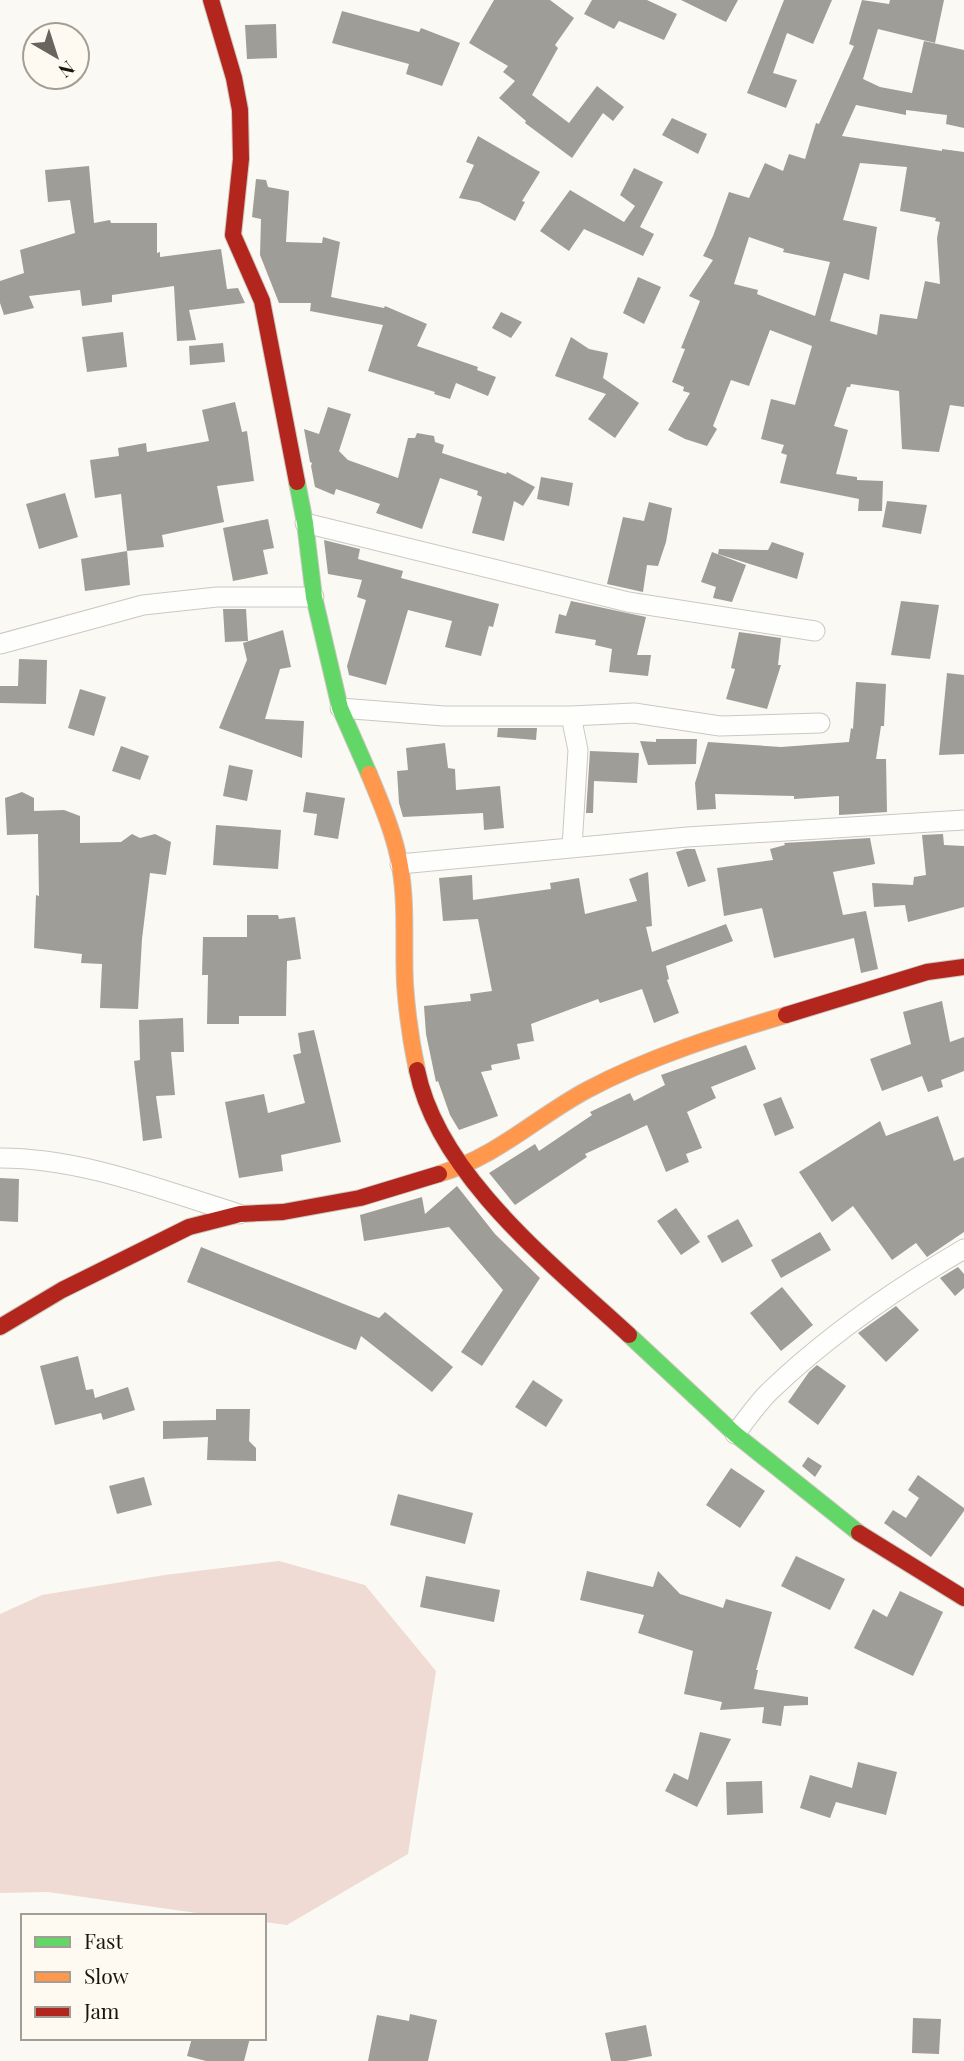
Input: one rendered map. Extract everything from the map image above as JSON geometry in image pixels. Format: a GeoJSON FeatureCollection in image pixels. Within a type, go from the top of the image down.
{"type":"FeatureCollection","features":[{"type":"Feature","properties":{"kind":"street"},"geometry":{"type":"LineString","coordinates":[[211,0],[234,78],[240,110],[241,159],[233,235],[262,301],[305,523],[314,597],[340,708],[382,805],[400,864],[410,1036],[421,1091],[438,1128],[463,1167],[508,1223],[735,1434],[864,1537],[964,1598]]}},
{"type":"Feature","properties":{"kind":"street"},"geometry":{"type":"LineString","coordinates":[[305,523],[628,602],[815,631]]}},
{"type":"Feature","properties":{"kind":"street"},"geometry":{"type":"LineString","coordinates":[[3,645],[143,605],[217,597],[314,597]]}},
{"type":"Feature","properties":{"kind":"street"},"geometry":{"type":"LineString","coordinates":[[340,708],[444,716],[634,713],[720,726],[820,723]]}},
{"type":"Feature","properties":{"kind":"street"},"geometry":{"type":"LineString","coordinates":[[571,716],[578,750],[572,848]]}},
{"type":"Feature","properties":{"kind":"street"},"geometry":{"type":"LineString","coordinates":[[400,864],[687,836],[964,820]]}},
{"type":"Feature","properties":{"kind":"street"},"geometry":{"type":"LineString","coordinates":[[0,1327],[62,1290],[189,1227],[240,1214],[284,1212],[360,1198],[463,1167],[488,1155],[583,1092],[625,1070],[808,1008],[927,972],[964,967]]}},
{"type":"Feature","properties":{"kind":"street"},"geometry":{"type":"LineString","coordinates":[[0,1158],[32,1158],[119,1176],[240,1214]]}},
{"type":"Feature","properties":{"kind":"street"},"geometry":{"type":"LineString","coordinates":[[735,1434],[768,1394],[813,1353],[888,1298],[964,1249]]}},
{"type":"Feature","properties":{"kind":"shaded area"},"geometry":{"type":"Polygon","coordinates":[[[279,1561],[365,1585],[436,1671],[408,1854],[287,1925],[266,1922],[266,1914],[204,1914],[48,1892],[0,1893],[0,1614],[42,1595],[165,1575],[279,1561]]]}},
{"type":"Feature","properties":{"kind":"building"},"geometry":{"type":"Polygon","coordinates":[[[494,0],[550,0],[574,18],[555,45],[558,48],[532,95],[569,123],[597,86],[624,107],[613,121],[603,113],[572,158],[525,123],[526,121],[499,98],[515,81],[503,72],[508,66],[469,43],[494,0]]]}},
{"type":"Feature","properties":{"kind":"building"},"geometry":{"type":"Polygon","coordinates":[[[592,0],[647,0],[677,14],[664,40],[619,21],[614,29],[584,14],[592,0]]]}},
{"type":"Feature","properties":{"kind":"building"},"geometry":{"type":"Polygon","coordinates":[[[681,0],[738,0],[726,22],[681,0]]]}},
{"type":"Feature","properties":{"kind":"building"},"geometry":{"type":"Polygon","coordinates":[[[784,0],[832,0],[813,44],[787,33],[773,73],[797,80],[786,108],[747,93],[784,0]]]}},
{"type":"Feature","properties":{"kind":"building"},"geometry":{"type":"Polygon","coordinates":[[[862,0],[889,4],[890,0],[944,0],[935,43],[878,29],[863,79],[880,87],[912,93],[924,41],[964,50],[964,128],[946,124],[947,115],[906,110],[906,115],[856,105],[842,136],[964,152],[964,407],[950,405],[939,452],[902,449],[899,391],[851,384],[847,387],[834,426],[848,430],[836,474],[857,477],[857,480],[883,481],[882,511],[858,511],[859,499],[780,483],[787,455],[781,453],[784,445],[761,439],[771,399],[795,405],[812,346],[770,330],[749,386],[731,380],[713,426],[717,429],[707,446],[668,430],[690,393],[672,382],[685,349],[681,348],[700,301],[689,296],[713,260],[703,256],[729,192],[749,198],[765,163],[783,171],[789,154],[805,159],[816,123],[819,124],[854,46],[849,44],[862,0]],[[860,163],[843,220],[877,227],[869,280],[844,273],[830,321],[877,335],[880,314],[917,319],[925,281],[940,284],[937,238],[940,222],[935,221],[936,218],[900,211],[907,167],[860,163]],[[749,237],[734,284],[758,290],[757,294],[815,316],[830,262],[783,252],[784,249],[749,237]]]}},
{"type":"Feature","properties":{"kind":"building"},"geometry":{"type":"Polygon","coordinates":[[[342,11],[419,32],[421,28],[460,43],[442,86],[406,74],[409,64],[332,43],[342,11]]]}},
{"type":"Feature","properties":{"kind":"building"},"geometry":{"type":"Polygon","coordinates":[[[276,24],[277,58],[247,59],[245,25],[276,24]]]}},
{"type":"Feature","properties":{"kind":"building"},"geometry":{"type":"Polygon","coordinates":[[[672,118],[707,134],[698,154],[662,135],[672,118]]]}},
{"type":"Feature","properties":{"kind":"building"},"geometry":{"type":"Polygon","coordinates":[[[478,136],[540,172],[522,201],[525,202],[515,221],[479,202],[459,198],[474,165],[466,162],[478,136]]]}},
{"type":"Feature","properties":{"kind":"building"},"geometry":{"type":"Polygon","coordinates":[[[89,166],[94,223],[110,220],[111,223],[157,223],[157,253],[160,252],[160,257],[221,249],[227,289],[238,288],[245,303],[189,310],[196,340],[177,341],[174,286],[112,295],[112,302],[82,306],[80,290],[29,296],[34,308],[4,315],[0,303],[0,281],[24,273],[20,250],[75,233],[70,200],[48,202],[45,170],[89,166]]]}},
{"type":"Feature","properties":{"kind":"building"},"geometry":{"type":"Polygon","coordinates":[[[634,168],[663,182],[640,227],[654,234],[643,256],[584,229],[569,251],[540,231],[570,190],[624,222],[635,206],[620,195],[634,168]]]}},
{"type":"Feature","properties":{"kind":"building"},"geometry":{"type":"Polygon","coordinates":[[[256,179],[266,180],[268,187],[289,191],[286,242],[322,243],[323,237],[340,242],[331,297],[384,308],[385,306],[427,324],[417,346],[478,367],[477,370],[496,377],[488,396],[456,383],[450,399],[368,371],[383,325],[310,311],[311,303],[279,303],[260,255],[261,219],[252,217],[256,179]]]}},
{"type":"Feature","properties":{"kind":"building"},"geometry":{"type":"Polygon","coordinates":[[[638,277],[661,287],[644,324],[623,313],[638,277]]]}},
{"type":"Feature","properties":{"kind":"building"},"geometry":{"type":"Polygon","coordinates":[[[501,312],[522,322],[511,338],[492,328],[501,312]]]}},
{"type":"Feature","properties":{"kind":"building"},"geometry":{"type":"Polygon","coordinates":[[[123,332],[127,367],[87,372],[82,337],[123,332]]]}},
{"type":"Feature","properties":{"kind":"building"},"geometry":{"type":"Polygon","coordinates":[[[571,337],[589,349],[608,353],[603,378],[639,403],[615,438],[588,419],[606,394],[555,376],[571,337]]]}},
{"type":"Feature","properties":{"kind":"building"},"geometry":{"type":"Polygon","coordinates":[[[223,343],[225,362],[190,365],[189,346],[223,343]]]}},
{"type":"Feature","properties":{"kind":"building"},"geometry":{"type":"Polygon","coordinates":[[[235,402],[242,432],[247,431],[254,481],[217,486],[224,522],[162,535],[164,547],[127,551],[121,494],[95,498],[90,460],[119,456],[118,448],[146,443],[147,452],[209,441],[202,410],[235,402]]]}},
{"type":"Feature","properties":{"kind":"building"},"geometry":{"type":"Polygon","coordinates":[[[328,407],[351,414],[339,451],[348,460],[398,478],[408,438],[415,438],[417,433],[434,436],[435,442],[444,445],[442,453],[506,474],[507,472],[535,487],[523,506],[514,501],[504,541],[472,533],[482,497],[477,495],[478,491],[440,478],[422,529],[376,513],[380,504],[336,489],[334,495],[315,487],[304,429],[319,434],[328,407]]]}},
{"type":"Feature","properties":{"kind":"building"},"geometry":{"type":"Polygon","coordinates":[[[541,477],[573,483],[569,506],[537,499],[541,477]]]}},
{"type":"Feature","properties":{"kind":"building"},"geometry":{"type":"Polygon","coordinates":[[[65,493],[78,537],[39,549],[26,504],[65,493]]]}},
{"type":"Feature","properties":{"kind":"building"},"geometry":{"type":"Polygon","coordinates":[[[887,501],[927,505],[921,534],[882,527],[887,501]]]}},
{"type":"Feature","properties":{"kind":"building"},"geometry":{"type":"Polygon","coordinates":[[[649,502],[672,508],[666,542],[658,566],[647,565],[643,592],[607,584],[623,517],[644,521],[649,502]]]}},
{"type":"Feature","properties":{"kind":"building"},"geometry":{"type":"Polygon","coordinates":[[[268,519],[274,548],[263,550],[268,574],[233,581],[223,528],[268,519]]]}},
{"type":"Feature","properties":{"kind":"building"},"geometry":{"type":"Polygon","coordinates":[[[324,540],[360,549],[358,559],[403,571],[401,578],[499,604],[493,627],[489,626],[481,656],[445,647],[452,621],[408,610],[386,685],[349,675],[347,666],[366,600],[357,597],[362,580],[328,574],[324,540]]]}},
{"type":"Feature","properties":{"kind":"building"},"geometry":{"type":"Polygon","coordinates":[[[772,542],[804,553],[797,579],[718,554],[719,549],[768,550],[772,542]]]}},
{"type":"Feature","properties":{"kind":"building"},"geometry":{"type":"Polygon","coordinates":[[[127,551],[130,585],[85,591],[81,559],[127,551]]]}},
{"type":"Feature","properties":{"kind":"building"},"geometry":{"type":"Polygon","coordinates":[[[712,552],[746,565],[732,602],[713,598],[716,587],[701,582],[712,552]]]}},
{"type":"Feature","properties":{"kind":"building"},"geometry":{"type":"Polygon","coordinates":[[[571,601],[646,617],[637,655],[651,655],[648,676],[609,672],[612,649],[595,645],[596,640],[555,633],[559,614],[566,616],[571,601]]]}},
{"type":"Feature","properties":{"kind":"building"},"geometry":{"type":"Polygon","coordinates":[[[901,601],[939,605],[930,659],[891,655],[901,601]]]}},
{"type":"Feature","properties":{"kind":"building"},"geometry":{"type":"Polygon","coordinates":[[[223,609],[246,609],[248,641],[225,642],[223,609]]]}},
{"type":"Feature","properties":{"kind":"building"},"geometry":{"type":"Polygon","coordinates":[[[283,630],[291,667],[280,669],[265,719],[304,721],[302,758],[219,728],[247,660],[243,643],[283,630]]]}},
{"type":"Feature","properties":{"kind":"building"},"geometry":{"type":"Polygon","coordinates":[[[739,632],[781,638],[778,665],[781,665],[767,709],[726,699],[735,669],[731,668],[739,632]]]}},
{"type":"Feature","properties":{"kind":"building"},"geometry":{"type":"Polygon","coordinates":[[[19,659],[47,660],[46,704],[0,703],[0,686],[18,686],[19,659]]]}},
{"type":"Feature","properties":{"kind":"building"},"geometry":{"type":"Polygon","coordinates":[[[947,673],[964,675],[964,754],[939,755],[947,673]]]}},
{"type":"Feature","properties":{"kind":"building"},"geometry":{"type":"Polygon","coordinates":[[[856,682],[886,684],[884,726],[881,726],[876,759],[886,759],[887,812],[839,815],[839,796],[794,799],[794,796],[715,794],[716,809],[697,810],[695,783],[708,742],[781,747],[849,742],[851,728],[853,729],[856,682]]]}},
{"type":"Feature","properties":{"kind":"building"},"geometry":{"type":"Polygon","coordinates":[[[80,689],[106,697],[94,736],[68,728],[80,689]]]}},
{"type":"Feature","properties":{"kind":"building"},"geometry":{"type":"Polygon","coordinates":[[[498,728],[537,728],[536,740],[497,737],[498,728]]]}},
{"type":"Feature","properties":{"kind":"building"},"geometry":{"type":"Polygon","coordinates":[[[656,739],[697,739],[696,764],[648,765],[640,741],[656,742],[656,739]]]}},
{"type":"Feature","properties":{"kind":"building"},"geometry":{"type":"Polygon","coordinates":[[[445,743],[448,768],[455,769],[456,790],[500,786],[504,828],[484,830],[483,813],[403,817],[399,803],[397,771],[408,770],[406,748],[445,743]]]}},
{"type":"Feature","properties":{"kind":"building"},"geometry":{"type":"Polygon","coordinates":[[[121,746],[149,756],[140,780],[112,771],[121,746]]]}},
{"type":"Feature","properties":{"kind":"building"},"geometry":{"type":"Polygon","coordinates":[[[590,751],[639,753],[637,783],[594,781],[593,813],[586,813],[590,751]]]}},
{"type":"Feature","properties":{"kind":"building"},"geometry":{"type":"Polygon","coordinates":[[[229,765],[253,770],[247,801],[223,796],[229,765]]]}},
{"type":"Feature","properties":{"kind":"building"},"geometry":{"type":"Polygon","coordinates":[[[22,792],[34,798],[34,811],[64,810],[80,816],[80,843],[121,842],[132,834],[140,838],[155,834],[171,842],[166,875],[150,873],[142,939],[138,1009],[100,1008],[102,964],[81,963],[82,954],[34,948],[36,895],[39,896],[38,834],[7,835],[5,798],[22,792]]]}},
{"type":"Feature","properties":{"kind":"building"},"geometry":{"type":"Polygon","coordinates":[[[306,792],[345,798],[338,839],[314,835],[317,814],[303,812],[306,792]]]}},
{"type":"Feature","properties":{"kind":"building"},"geometry":{"type":"Polygon","coordinates":[[[216,825],[281,830],[278,869],[213,865],[216,825]]]}},
{"type":"Feature","properties":{"kind":"building"},"geometry":{"type":"Polygon","coordinates":[[[943,834],[944,845],[964,846],[964,907],[908,922],[905,905],[874,907],[872,883],[913,885],[914,877],[926,875],[922,835],[943,834]]]}},
{"type":"Feature","properties":{"kind":"building"},"geometry":{"type":"Polygon","coordinates":[[[870,838],[875,864],[833,872],[843,915],[866,911],[878,969],[861,973],[854,938],[774,958],[762,908],[724,916],[717,868],[773,860],[770,849],[785,845],[784,843],[870,838]]]}},
{"type":"Feature","properties":{"kind":"building"},"geometry":{"type":"Polygon","coordinates":[[[695,849],[706,881],[688,887],[676,852],[695,849]]]}},
{"type":"Feature","properties":{"kind":"building"},"geometry":{"type":"Polygon","coordinates":[[[648,872],[652,926],[646,927],[652,952],[726,924],[733,941],[666,966],[667,980],[679,1013],[654,1023],[642,989],[600,1003],[598,999],[531,1024],[534,1041],[517,1044],[520,1059],[491,1065],[492,1070],[481,1072],[498,1116],[459,1130],[450,1115],[438,1081],[436,1082],[426,1034],[424,1006],[471,1001],[470,994],[492,991],[478,919],[443,921],[439,878],[472,875],[473,900],[551,889],[550,883],[579,878],[585,914],[637,901],[629,879],[648,872]]]}},
{"type":"Feature","properties":{"kind":"building"},"geometry":{"type":"Polygon","coordinates":[[[247,915],[278,915],[279,919],[295,917],[301,959],[287,961],[286,1016],[239,1016],[239,1024],[207,1024],[208,975],[202,975],[203,937],[247,937],[247,915]]]}},
{"type":"Feature","properties":{"kind":"building"},"geometry":{"type":"Polygon","coordinates":[[[942,1001],[950,1042],[964,1037],[964,1071],[941,1080],[943,1087],[928,1092],[922,1076],[882,1091],[870,1059],[911,1044],[903,1012],[942,1001]]]}},
{"type":"Feature","properties":{"kind":"building"},"geometry":{"type":"Polygon","coordinates":[[[183,1018],[184,1052],[171,1052],[175,1095],[156,1096],[162,1138],[143,1141],[134,1061],[140,1060],[139,1020],[183,1018]]]}},
{"type":"Feature","properties":{"kind":"building"},"geometry":{"type":"Polygon","coordinates":[[[314,1030],[341,1142],[281,1155],[283,1171],[239,1178],[225,1102],[264,1094],[268,1113],[305,1103],[293,1055],[301,1053],[298,1033],[314,1030]]]}},
{"type":"Feature","properties":{"kind":"building"},"geometry":{"type":"Polygon","coordinates":[[[746,1045],[756,1069],[711,1087],[716,1098],[687,1112],[702,1148],[686,1154],[689,1162],[666,1172],[647,1125],[585,1154],[587,1157],[515,1205],[489,1173],[535,1144],[539,1151],[592,1115],[590,1112],[630,1093],[634,1101],[665,1085],[661,1075],[746,1045]]]}},
{"type":"Feature","properties":{"kind":"building"},"geometry":{"type":"Polygon","coordinates":[[[781,1097],[794,1128],[775,1136],[763,1104],[781,1097]]]}},
{"type":"Feature","properties":{"kind":"building"},"geometry":{"type":"Polygon","coordinates":[[[938,1116],[954,1161],[964,1157],[964,1232],[927,1257],[916,1243],[892,1260],[853,1206],[832,1222],[799,1172],[880,1121],[886,1136],[938,1116]]]}},
{"type":"Feature","properties":{"kind":"building"},"geometry":{"type":"Polygon","coordinates":[[[0,1178],[19,1179],[18,1222],[0,1221],[0,1178]]]}},
{"type":"Feature","properties":{"kind":"building"},"geometry":{"type":"Polygon","coordinates":[[[457,1186],[495,1234],[540,1278],[482,1366],[461,1352],[503,1290],[449,1227],[364,1241],[360,1215],[422,1197],[425,1214],[457,1186]]]}},
{"type":"Feature","properties":{"kind":"building"},"geometry":{"type":"Polygon","coordinates":[[[676,1208],[700,1242],[681,1255],[657,1221],[676,1208]]]}},
{"type":"Feature","properties":{"kind":"building"},"geometry":{"type":"Polygon","coordinates":[[[738,1219],[753,1246],[722,1263],[707,1236],[738,1219]]]}},
{"type":"Feature","properties":{"kind":"building"},"geometry":{"type":"Polygon","coordinates":[[[820,1232],[831,1250],[781,1278],[771,1260],[820,1232]]]}},
{"type":"Feature","properties":{"kind":"building"},"geometry":{"type":"Polygon","coordinates":[[[201,1247],[379,1318],[385,1312],[453,1367],[432,1392],[361,1336],[356,1350],[187,1282],[201,1247]]]}},
{"type":"Feature","properties":{"kind":"building"},"geometry":{"type":"Polygon","coordinates":[[[958,1267],[964,1274],[964,1288],[955,1296],[940,1278],[958,1267]]]}},
{"type":"Feature","properties":{"kind":"building"},"geometry":{"type":"Polygon","coordinates":[[[782,1287],[813,1325],[781,1351],[750,1313],[782,1287]]]}},
{"type":"Feature","properties":{"kind":"building"},"geometry":{"type":"Polygon","coordinates":[[[896,1306],[919,1330],[886,1362],[858,1333],[896,1306]]]}},
{"type":"Feature","properties":{"kind":"building"},"geometry":{"type":"Polygon","coordinates":[[[78,1356],[86,1390],[93,1389],[95,1398],[128,1387],[135,1410],[103,1420],[101,1413],[55,1425],[40,1366],[78,1356]]]}},
{"type":"Feature","properties":{"kind":"building"},"geometry":{"type":"Polygon","coordinates":[[[817,1365],[846,1386],[818,1425],[788,1402],[817,1365]]]}},
{"type":"Feature","properties":{"kind":"building"},"geometry":{"type":"Polygon","coordinates":[[[533,1380],[563,1400],[546,1427],[515,1407],[533,1380]]]}},
{"type":"Feature","properties":{"kind":"building"},"geometry":{"type":"Polygon","coordinates":[[[216,1409],[250,1409],[249,1441],[256,1448],[256,1461],[207,1460],[208,1437],[163,1439],[163,1421],[216,1420],[216,1409]]]}},
{"type":"Feature","properties":{"kind":"building"},"geometry":{"type":"Polygon","coordinates":[[[808,1457],[822,1466],[815,1477],[802,1466],[808,1457]]]}},
{"type":"Feature","properties":{"kind":"building"},"geometry":{"type":"Polygon","coordinates":[[[731,1468],[765,1491],[740,1528],[706,1505],[731,1468]]]}},
{"type":"Feature","properties":{"kind":"building"},"geometry":{"type":"Polygon","coordinates":[[[918,1475],[964,1508],[931,1557],[884,1523],[893,1510],[906,1518],[919,1498],[908,1490],[918,1475]]]}},
{"type":"Feature","properties":{"kind":"building"},"geometry":{"type":"Polygon","coordinates":[[[144,1477],[152,1505],[117,1514],[109,1486],[144,1477]]]}},
{"type":"Feature","properties":{"kind":"building"},"geometry":{"type":"Polygon","coordinates":[[[398,1494],[473,1513],[465,1544],[390,1525],[398,1494]]]}},
{"type":"Feature","properties":{"kind":"building"},"geometry":{"type":"Polygon","coordinates":[[[796,1556],[845,1579],[830,1610],[781,1586],[796,1556]]]}},
{"type":"Feature","properties":{"kind":"building"},"geometry":{"type":"Polygon","coordinates":[[[587,1571],[653,1587],[658,1571],[680,1594],[723,1608],[726,1599],[772,1612],[756,1670],[754,1689],[808,1697],[808,1705],[784,1706],[781,1726],[762,1723],[764,1707],[720,1710],[722,1702],[684,1694],[693,1651],[638,1633],[644,1615],[580,1600],[587,1571]]]}},
{"type":"Feature","properties":{"kind":"building"},"geometry":{"type":"Polygon","coordinates":[[[426,1576],[500,1590],[494,1622],[420,1607],[426,1576]]]}},
{"type":"Feature","properties":{"kind":"building"},"geometry":{"type":"Polygon","coordinates":[[[900,1591],[943,1612],[913,1676],[854,1648],[873,1609],[887,1617],[900,1591]]]}},
{"type":"Feature","properties":{"kind":"building"},"geometry":{"type":"Polygon","coordinates":[[[700,1732],[731,1739],[697,1807],[665,1791],[674,1773],[688,1780],[700,1732]]]}},
{"type":"Feature","properties":{"kind":"building"},"geometry":{"type":"Polygon","coordinates":[[[858,1762],[897,1772],[886,1815],[836,1802],[830,1818],[800,1808],[810,1775],[852,1788],[858,1762]]]}},
{"type":"Feature","properties":{"kind":"building"},"geometry":{"type":"Polygon","coordinates":[[[762,1781],[763,1813],[727,1815],[726,1782],[762,1781]]]}},
{"type":"Feature","properties":{"kind":"building"},"geometry":{"type":"Polygon","coordinates":[[[410,2014],[437,2020],[428,2061],[368,2061],[377,2015],[409,2021],[410,2014]]]}},
{"type":"Feature","properties":{"kind":"building"},"geometry":{"type":"Polygon","coordinates":[[[913,2018],[941,2019],[939,2054],[912,2053],[913,2018]]]}},
{"type":"Feature","properties":{"kind":"building"},"geometry":{"type":"Polygon","coordinates":[[[646,2025],[652,2056],[611,2061],[605,2033],[646,2025]]]}},
{"type":"Feature","properties":{"kind":"building"},"geometry":{"type":"Polygon","coordinates":[[[191,2040],[249,2040],[244,2061],[206,2061],[187,2056],[191,2040]]]}},
{"type":"Feature","properties":{"kind":"traffic: fast"},"geometry":{"type":"LineString","coordinates":[[297,482],[314,597],[340,708],[369,774]]}},
{"type":"Feature","properties":{"kind":"traffic: fast"},"geometry":{"type":"LineString","coordinates":[[629,1335],[735,1434],[859,1533]]}},
{"type":"Feature","properties":{"kind":"traffic: slow"},"geometry":{"type":"LineString","coordinates":[[369,774],[391,831],[400,866],[406,995],[417,1070]]}},
{"type":"Feature","properties":{"kind":"traffic: slow"},"geometry":{"type":"LineString","coordinates":[[439,1174],[480,1157],[568,1101],[635,1067],[786,1015]]}},
{"type":"Feature","properties":{"kind":"traffic: jam"},"geometry":{"type":"LineString","coordinates":[[211,0],[234,78],[240,110],[241,159],[233,235],[262,301],[297,482]]}},
{"type":"Feature","properties":{"kind":"traffic: jam"},"geometry":{"type":"LineString","coordinates":[[786,1015],[927,972],[964,967]]}},
{"type":"Feature","properties":{"kind":"traffic: jam"},"geometry":{"type":"LineString","coordinates":[[417,1070],[429,1109],[448,1146],[473,1182],[534,1248],[629,1335]]}},
{"type":"Feature","properties":{"kind":"traffic: jam"},"geometry":{"type":"LineString","coordinates":[[0,1327],[62,1290],[189,1227],[240,1214],[283,1212],[360,1198],[439,1174]]}},
{"type":"Feature","properties":{"kind":"traffic: jam"},"geometry":{"type":"LineString","coordinates":[[859,1533],[964,1598]]}}]}
